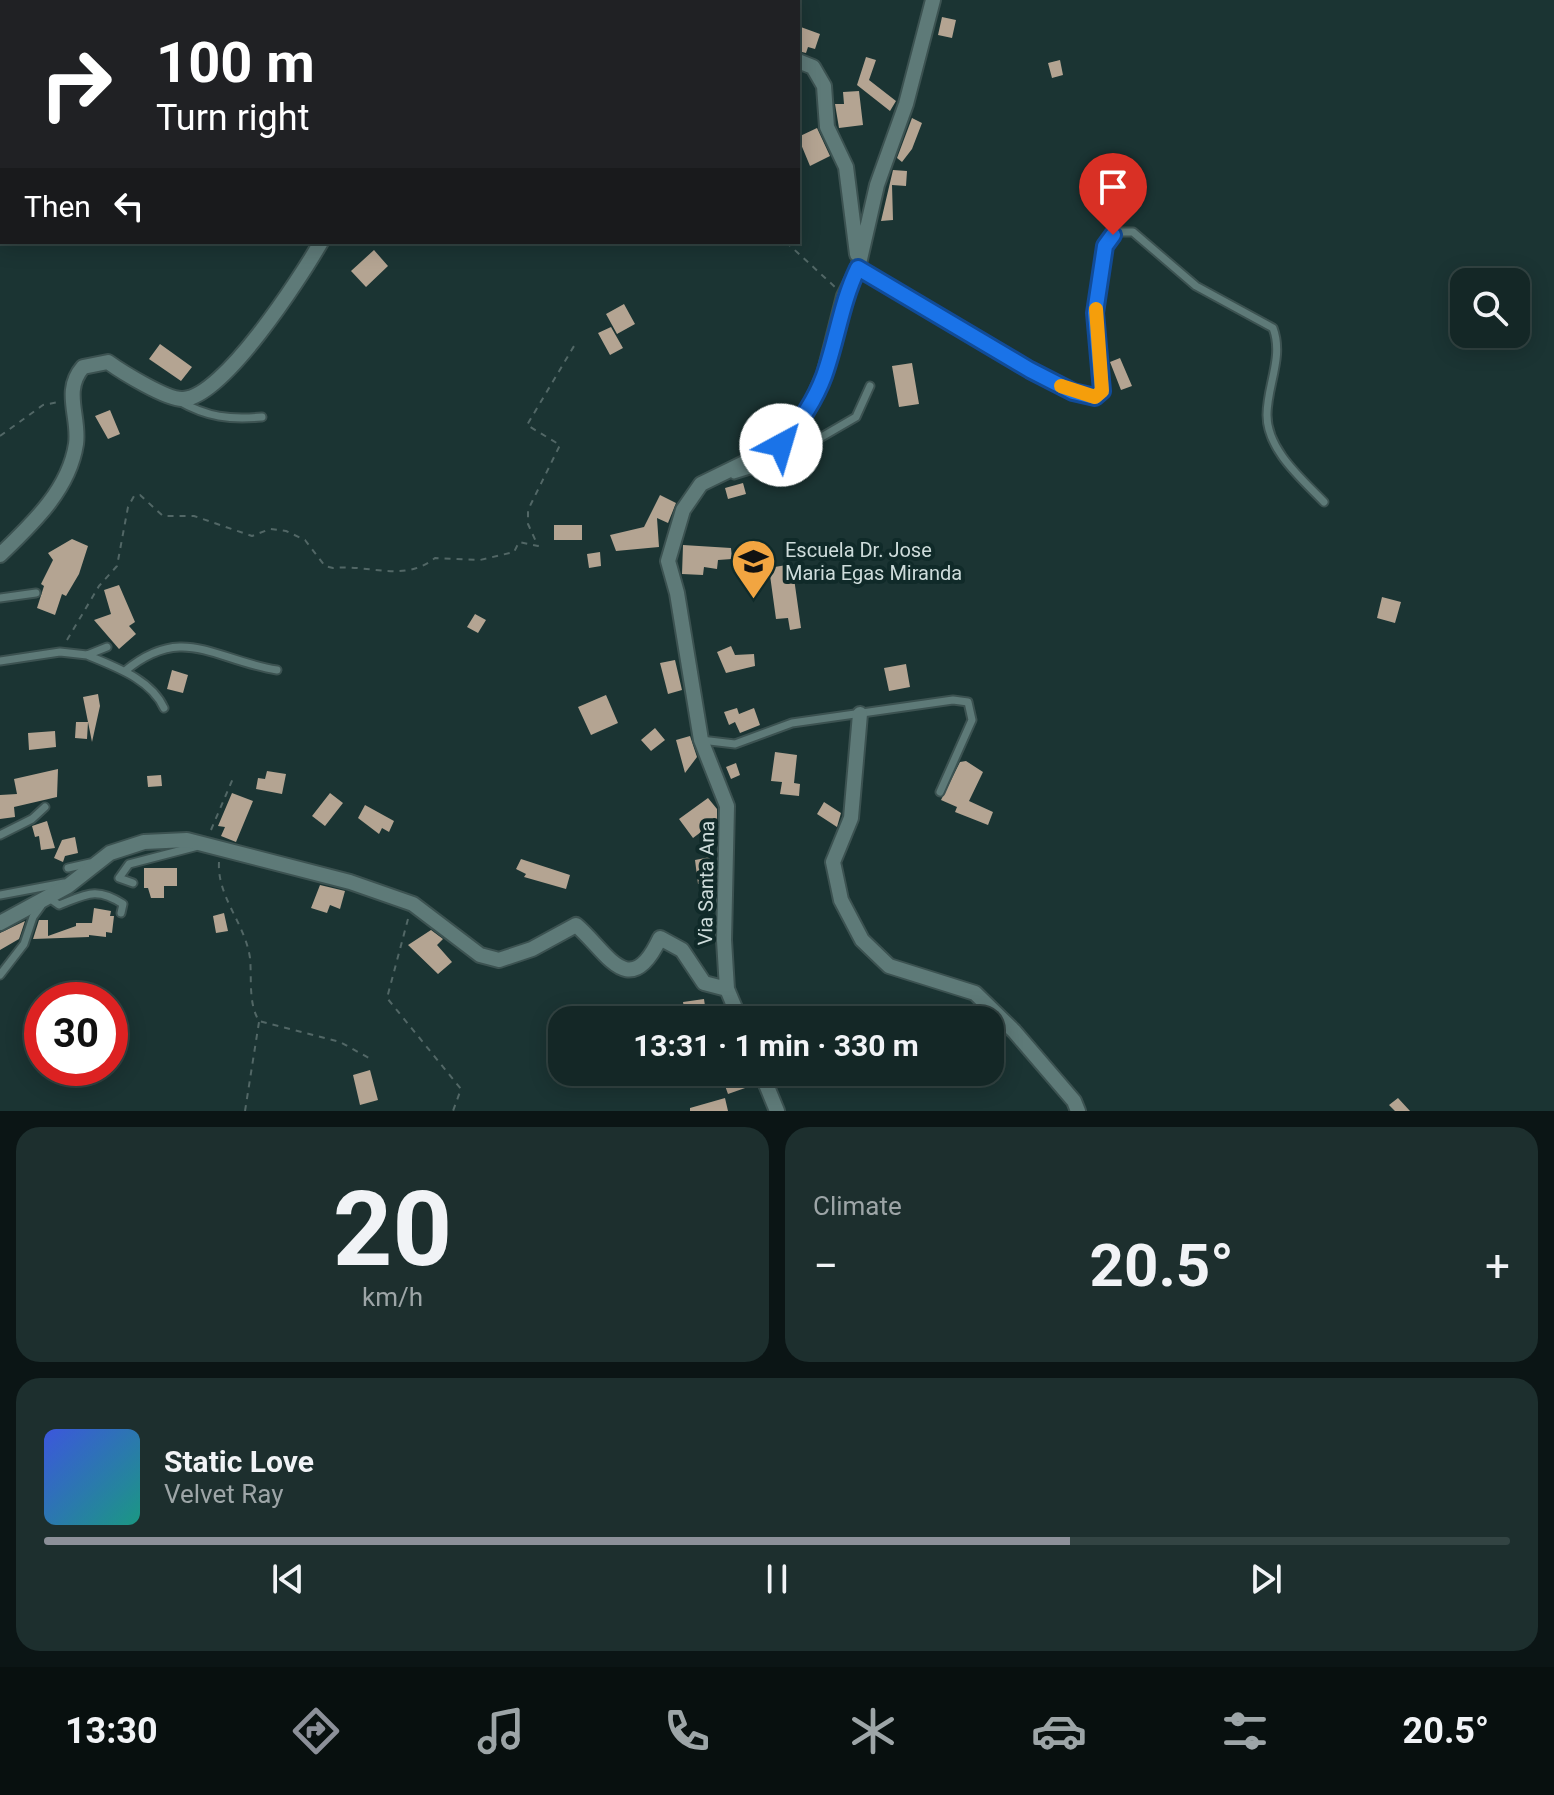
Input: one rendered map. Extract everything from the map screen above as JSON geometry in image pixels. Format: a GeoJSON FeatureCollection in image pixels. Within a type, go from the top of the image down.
{"type":"FeatureCollection","features":[{"type":"Feature","properties":{"kind":"street"},"geometry":{"type":"LineString","coordinates":[[701,484],[781,445],[806,414],[824,375],[844,296],[858,268],[877,185],[906,104],[933,0]]}},
{"type":"Feature","properties":{"kind":"street"},"geometry":{"type":"LineString","coordinates":[[800,62],[813,67],[824,86],[827,127],[846,167],[858,268]]}},
{"type":"Feature","properties":{"kind":"street"},"geometry":{"type":"LineString","coordinates":[[0,555],[42,511],[66,478],[76,443],[72,400],[75,376],[83,367],[108,362],[160,394],[177,400],[194,398],[213,387],[285,299],[320,244]]}},
{"type":"Feature","properties":{"kind":"street","name":"Via Santa Ana"},"geometry":{"type":"LineString","coordinates":[[701,484],[683,510],[668,561],[677,593],[701,740],[727,806],[724,880],[727,989],[734,1006]]}},
{"type":"Feature","properties":{"kind":"street"},"geometry":{"type":"LineString","coordinates":[[860,714],[851,818],[833,862],[841,900],[862,940],[889,966],[975,993],[1014,1031],[1074,1101],[1078,1111]]}},
{"type":"Feature","properties":{"kind":"street"},"geometry":{"type":"LineString","coordinates":[[0,923],[47,897],[71,875],[110,853],[144,842],[187,840],[350,882],[407,902],[437,919],[480,955],[499,960],[519,955],[576,925],[596,942],[608,962],[626,970],[642,965],[660,938],[682,950],[704,983],[727,989]]}},
{"type":"Feature","properties":{"kind":"street"},"geometry":{"type":"LineString","coordinates":[[767,1086],[777,1111]]}},
{"type":"Feature","properties":{"kind":"lane"},"geometry":{"type":"LineString","coordinates":[[858,268],[1030,370],[1073,392],[1095,397],[1102,391],[1095,313],[1105,246],[1120,232],[1133,232],[1196,286],[1273,328],[1277,338],[1276,363],[1267,417],[1283,458],[1324,502]]}},
{"type":"Feature","properties":{"kind":"lane"},"geometry":{"type":"LineString","coordinates":[[701,484],[782,460],[856,417],[870,386]]}},
{"type":"Feature","properties":{"kind":"lane"},"geometry":{"type":"LineString","coordinates":[[177,400],[199,412],[232,420],[262,417]]}},
{"type":"Feature","properties":{"kind":"lane"},"geometry":{"type":"LineString","coordinates":[[0,598],[36,593]]}},
{"type":"Feature","properties":{"kind":"lane"},"geometry":{"type":"LineString","coordinates":[[125,671],[150,655],[184,643],[249,666],[277,670]]}},
{"type":"Feature","properties":{"kind":"lane"},"geometry":{"type":"LineString","coordinates":[[87,655],[107,647]]}},
{"type":"Feature","properties":{"kind":"lane"},"geometry":{"type":"LineString","coordinates":[[0,661],[60,652],[87,655],[125,671],[157,692],[164,708]]}},
{"type":"Feature","properties":{"kind":"lane"},"geometry":{"type":"LineString","coordinates":[[701,740],[735,744],[792,723],[953,700],[968,702],[972,720],[940,792]]}},
{"type":"Feature","properties":{"kind":"lane"},"geometry":{"type":"LineString","coordinates":[[0,835],[32,819],[45,807]]}},
{"type":"Feature","properties":{"kind":"lane"},"geometry":{"type":"LineString","coordinates":[[133,883],[119,878],[129,864],[204,844]]}},
{"type":"Feature","properties":{"kind":"lane"},"geometry":{"type":"LineString","coordinates":[[0,895],[71,875]]}},
{"type":"Feature","properties":{"kind":"lane"},"geometry":{"type":"LineString","coordinates":[[0,975],[24,944],[33,917],[47,897],[59,905],[79,894],[111,896],[123,904],[121,913]]}},
{"type":"Feature","properties":{"kind":"path"},"geometry":{"type":"LineString","coordinates":[[788,244],[844,296]]}},
{"type":"Feature","properties":{"kind":"path"},"geometry":{"type":"LineString","coordinates":[[60,652],[99,586],[117,566],[128,507],[134,496],[140,495],[163,516],[194,516],[252,536],[270,529],[286,531],[305,540],[325,566],[333,568],[394,573],[425,566],[435,558],[480,560],[514,552],[519,542],[538,546],[528,524],[528,510],[560,445],[527,425],[577,341]]}},
{"type":"Feature","properties":{"kind":"path"},"geometry":{"type":"LineString","coordinates":[[0,436],[43,405],[72,400]]}},
{"type":"Feature","properties":{"kind":"path"},"geometry":{"type":"LineString","coordinates":[[204,844],[234,776]]}},
{"type":"Feature","properties":{"kind":"path"},"geometry":{"type":"LineString","coordinates":[[220,848],[221,886],[240,921],[250,956],[253,1011],[259,1021],[245,1111]]}},
{"type":"Feature","properties":{"kind":"path"},"geometry":{"type":"LineString","coordinates":[[407,902],[409,928],[387,998],[461,1089],[453,1111]]}},
{"type":"Feature","properties":{"kind":"path"},"geometry":{"type":"LineString","coordinates":[[259,1021],[340,1042],[369,1058]]}},
{"type":"Feature","properties":{"kind":"building"},"geometry":{"type":"Polygon","coordinates":[[[942,17],[956,20],[952,38],[938,35],[942,17]]]}},
{"type":"Feature","properties":{"kind":"building"},"geometry":{"type":"Polygon","coordinates":[[[800,27],[820,34],[815,49],[808,47],[806,53],[800,52],[800,27]]]}},
{"type":"Feature","properties":{"kind":"building"},"geometry":{"type":"Polygon","coordinates":[[[866,57],[876,60],[869,80],[896,101],[890,111],[857,85],[866,57]]]}},
{"type":"Feature","properties":{"kind":"building"},"geometry":{"type":"Polygon","coordinates":[[[1060,60],[1063,75],[1052,78],[1048,63],[1060,60]]]}},
{"type":"Feature","properties":{"kind":"building"},"geometry":{"type":"Polygon","coordinates":[[[859,91],[863,125],[839,128],[835,104],[844,104],[843,92],[859,91]]]}},
{"type":"Feature","properties":{"kind":"building"},"geometry":{"type":"Polygon","coordinates":[[[912,118],[922,123],[912,149],[902,162],[897,158],[912,118]]]}},
{"type":"Feature","properties":{"kind":"building"},"geometry":{"type":"Polygon","coordinates":[[[817,128],[830,156],[810,166],[800,136],[817,128]]]}},
{"type":"Feature","properties":{"kind":"building"},"geometry":{"type":"Polygon","coordinates":[[[893,170],[907,171],[906,186],[892,185],[893,220],[881,221],[893,170]]]}},
{"type":"Feature","properties":{"kind":"building"},"geometry":{"type":"Polygon","coordinates":[[[374,250],[388,266],[366,287],[351,271],[374,250]]]}},
{"type":"Feature","properties":{"kind":"building"},"geometry":{"type":"Polygon","coordinates":[[[624,304],[635,324],[617,334],[606,314],[624,304]]]}},
{"type":"Feature","properties":{"kind":"building"},"geometry":{"type":"Polygon","coordinates":[[[611,327],[623,348],[610,355],[598,333],[611,327]]]}},
{"type":"Feature","properties":{"kind":"building"},"geometry":{"type":"Polygon","coordinates":[[[160,344],[192,367],[181,381],[149,359],[160,344]]]}},
{"type":"Feature","properties":{"kind":"building"},"geometry":{"type":"Polygon","coordinates":[[[1120,358],[1132,386],[1121,390],[1110,362],[1120,358]]]}},
{"type":"Feature","properties":{"kind":"building"},"geometry":{"type":"Polygon","coordinates":[[[912,363],[919,404],[899,407],[892,366],[912,363]]]}},
{"type":"Feature","properties":{"kind":"building"},"geometry":{"type":"Polygon","coordinates":[[[110,410],[120,434],[108,439],[95,416],[110,410]]]}},
{"type":"Feature","properties":{"kind":"building"},"geometry":{"type":"Polygon","coordinates":[[[743,483],[746,494],[728,499],[725,488],[743,483]]]}},
{"type":"Feature","properties":{"kind":"building"},"geometry":{"type":"Polygon","coordinates":[[[660,495],[676,503],[668,523],[657,518],[659,547],[616,551],[610,535],[644,527],[660,495]]]}},
{"type":"Feature","properties":{"kind":"building"},"geometry":{"type":"Polygon","coordinates":[[[554,525],[582,525],[582,540],[554,540],[554,525]]]}},
{"type":"Feature","properties":{"kind":"building"},"geometry":{"type":"Polygon","coordinates":[[[72,539],[88,546],[79,574],[66,596],[62,594],[55,615],[37,608],[44,586],[41,584],[53,560],[48,553],[72,539]]]}},
{"type":"Feature","properties":{"kind":"building"},"geometry":{"type":"Polygon","coordinates":[[[683,545],[731,548],[732,559],[718,560],[717,569],[704,567],[703,575],[682,574],[683,545]]]}},
{"type":"Feature","properties":{"kind":"building"},"geometry":{"type":"Polygon","coordinates":[[[600,552],[601,566],[589,568],[587,554],[600,552]]]}},
{"type":"Feature","properties":{"kind":"building"},"geometry":{"type":"Polygon","coordinates":[[[792,564],[801,628],[790,630],[788,618],[776,619],[769,568],[792,564]]]}},
{"type":"Feature","properties":{"kind":"building"},"geometry":{"type":"Polygon","coordinates":[[[119,585],[135,622],[129,626],[136,634],[119,649],[94,620],[111,614],[104,590],[119,585]]]}},
{"type":"Feature","properties":{"kind":"building"},"geometry":{"type":"Polygon","coordinates":[[[1382,597],[1401,602],[1395,623],[1377,618],[1382,597]]]}},
{"type":"Feature","properties":{"kind":"building"},"geometry":{"type":"Polygon","coordinates":[[[475,614],[486,620],[478,633],[467,627],[475,614]]]}},
{"type":"Feature","properties":{"kind":"building"},"geometry":{"type":"Polygon","coordinates":[[[731,646],[735,655],[754,654],[755,666],[726,673],[717,652],[731,646]]]}},
{"type":"Feature","properties":{"kind":"building"},"geometry":{"type":"Polygon","coordinates":[[[675,660],[682,690],[668,694],[660,663],[675,660]]]}},
{"type":"Feature","properties":{"kind":"building"},"geometry":{"type":"Polygon","coordinates":[[[906,664],[910,687],[889,691],[884,668],[906,664]]]}},
{"type":"Feature","properties":{"kind":"building"},"geometry":{"type":"Polygon","coordinates":[[[172,670],[188,675],[183,693],[167,689],[172,670]]]}},
{"type":"Feature","properties":{"kind":"building"},"geometry":{"type":"Polygon","coordinates":[[[98,694],[100,706],[92,742],[83,697],[98,694]]]}},
{"type":"Feature","properties":{"kind":"building"},"geometry":{"type":"Polygon","coordinates":[[[606,695],[618,723],[591,735],[578,707],[606,695]]]}},
{"type":"Feature","properties":{"kind":"building"},"geometry":{"type":"Polygon","coordinates":[[[737,708],[739,714],[754,708],[760,725],[740,733],[735,722],[729,725],[724,712],[737,708]]]}},
{"type":"Feature","properties":{"kind":"building"},"geometry":{"type":"Polygon","coordinates":[[[76,722],[88,722],[87,739],[75,738],[76,722]]]}},
{"type":"Feature","properties":{"kind":"building"},"geometry":{"type":"Polygon","coordinates":[[[655,728],[665,740],[651,751],[641,740],[655,728]]]}},
{"type":"Feature","properties":{"kind":"building"},"geometry":{"type":"Polygon","coordinates":[[[55,731],[56,747],[29,750],[28,733],[55,731]]]}},
{"type":"Feature","properties":{"kind":"building"},"geometry":{"type":"Polygon","coordinates":[[[690,736],[697,757],[685,773],[676,740],[690,736]]]}},
{"type":"Feature","properties":{"kind":"building"},"geometry":{"type":"Polygon","coordinates":[[[775,752],[797,755],[794,783],[800,784],[799,796],[780,794],[782,782],[771,781],[775,752]]]}},
{"type":"Feature","properties":{"kind":"building"},"geometry":{"type":"Polygon","coordinates":[[[966,761],[983,772],[969,801],[993,812],[988,825],[955,812],[957,807],[941,800],[960,762],[966,761]]]}},
{"type":"Feature","properties":{"kind":"building"},"geometry":{"type":"Polygon","coordinates":[[[736,763],[740,775],[731,779],[726,767],[736,763]]]}},
{"type":"Feature","properties":{"kind":"building"},"geometry":{"type":"Polygon","coordinates":[[[58,769],[57,797],[14,807],[15,817],[0,819],[0,795],[17,794],[14,779],[58,769]]]}},
{"type":"Feature","properties":{"kind":"building"},"geometry":{"type":"Polygon","coordinates":[[[267,771],[286,774],[282,794],[256,789],[258,778],[265,779],[267,771]]]}},
{"type":"Feature","properties":{"kind":"building"},"geometry":{"type":"Polygon","coordinates":[[[161,775],[162,786],[148,787],[147,776],[161,775]]]}},
{"type":"Feature","properties":{"kind":"building"},"geometry":{"type":"Polygon","coordinates":[[[232,793],[253,801],[236,842],[221,836],[225,827],[218,826],[232,793]]]}},
{"type":"Feature","properties":{"kind":"building"},"geometry":{"type":"Polygon","coordinates":[[[330,793],[343,803],[325,826],[312,816],[330,793]]]}},
{"type":"Feature","properties":{"kind":"building"},"geometry":{"type":"Polygon","coordinates":[[[708,798],[717,809],[717,820],[693,838],[679,819],[708,798]]]}},
{"type":"Feature","properties":{"kind":"building"},"geometry":{"type":"Polygon","coordinates":[[[824,802],[841,813],[837,827],[817,814],[824,802]]]}},
{"type":"Feature","properties":{"kind":"building"},"geometry":{"type":"Polygon","coordinates":[[[365,805],[394,821],[389,832],[382,828],[379,834],[358,818],[365,805]]]}},
{"type":"Feature","properties":{"kind":"building"},"geometry":{"type":"Polygon","coordinates":[[[47,821],[55,848],[41,850],[39,836],[35,837],[32,826],[47,821]]]}},
{"type":"Feature","properties":{"kind":"building"},"geometry":{"type":"Polygon","coordinates":[[[75,837],[78,853],[65,856],[63,862],[54,858],[62,840],[75,837]]]}},
{"type":"Feature","properties":{"kind":"building"},"geometry":{"type":"Polygon","coordinates":[[[710,857],[713,882],[698,884],[695,860],[710,857]]]}},
{"type":"Feature","properties":{"kind":"building"},"geometry":{"type":"Polygon","coordinates":[[[521,859],[570,875],[566,889],[524,877],[526,874],[516,869],[521,859]]]}},
{"type":"Feature","properties":{"kind":"building"},"geometry":{"type":"Polygon","coordinates":[[[144,868],[177,868],[177,886],[164,886],[164,898],[151,898],[148,888],[144,888],[144,868]]]}},
{"type":"Feature","properties":{"kind":"building"},"geometry":{"type":"Polygon","coordinates":[[[320,885],[345,891],[340,909],[330,905],[327,913],[311,908],[320,885]]]}},
{"type":"Feature","properties":{"kind":"building"},"geometry":{"type":"Polygon","coordinates":[[[94,908],[111,911],[110,916],[114,916],[112,933],[106,932],[106,937],[89,935],[33,939],[39,920],[48,920],[48,936],[76,926],[76,923],[92,923],[94,908]]]}},
{"type":"Feature","properties":{"kind":"building"},"geometry":{"type":"Polygon","coordinates":[[[224,913],[228,931],[216,933],[213,916],[224,913]]]}},
{"type":"Feature","properties":{"kind":"building"},"geometry":{"type":"Polygon","coordinates":[[[25,921],[19,939],[0,950],[0,933],[25,921]]]}},
{"type":"Feature","properties":{"kind":"building"},"geometry":{"type":"Polygon","coordinates":[[[431,930],[443,939],[437,945],[452,962],[438,974],[408,945],[431,930]]]}},
{"type":"Feature","properties":{"kind":"building"},"geometry":{"type":"Polygon","coordinates":[[[704,999],[705,1006],[684,1006],[683,1002],[704,999]]]}},
{"type":"Feature","properties":{"kind":"building"},"geometry":{"type":"Polygon","coordinates":[[[370,1070],[378,1100],[360,1105],[353,1075],[370,1070]]]}},
{"type":"Feature","properties":{"kind":"building"},"geometry":{"type":"Polygon","coordinates":[[[725,1086],[748,1086],[748,1087],[728,1094],[725,1086]]]}},
{"type":"Feature","properties":{"kind":"building"},"geometry":{"type":"Polygon","coordinates":[[[725,1098],[728,1111],[690,1111],[690,1108],[725,1098]]]}},
{"type":"Feature","properties":{"kind":"building"},"geometry":{"type":"Polygon","coordinates":[[[1398,1098],[1410,1111],[1395,1111],[1389,1105],[1398,1098]]]}},
{"type":"Feature","properties":{"kind":"slow traffic"},"geometry":{"type":"LineString","coordinates":[[1061,386],[1095,397],[1102,391],[1096,309]]}},
{"type":"Feature","properties":{"kind":"place","name":"Escuela Dr. Jose Maria Egas Miranda"},"geometry":{"type":"Point","coordinates":[754,601]}},
{"type":"Feature","properties":{"kind":"route"},"geometry":{"type":"LineString","coordinates":[[781,445],[806,414],[824,375],[844,296],[858,268],[1030,370],[1073,392],[1095,397],[1102,391],[1095,313],[1105,246],[1113,235]]}}]}
